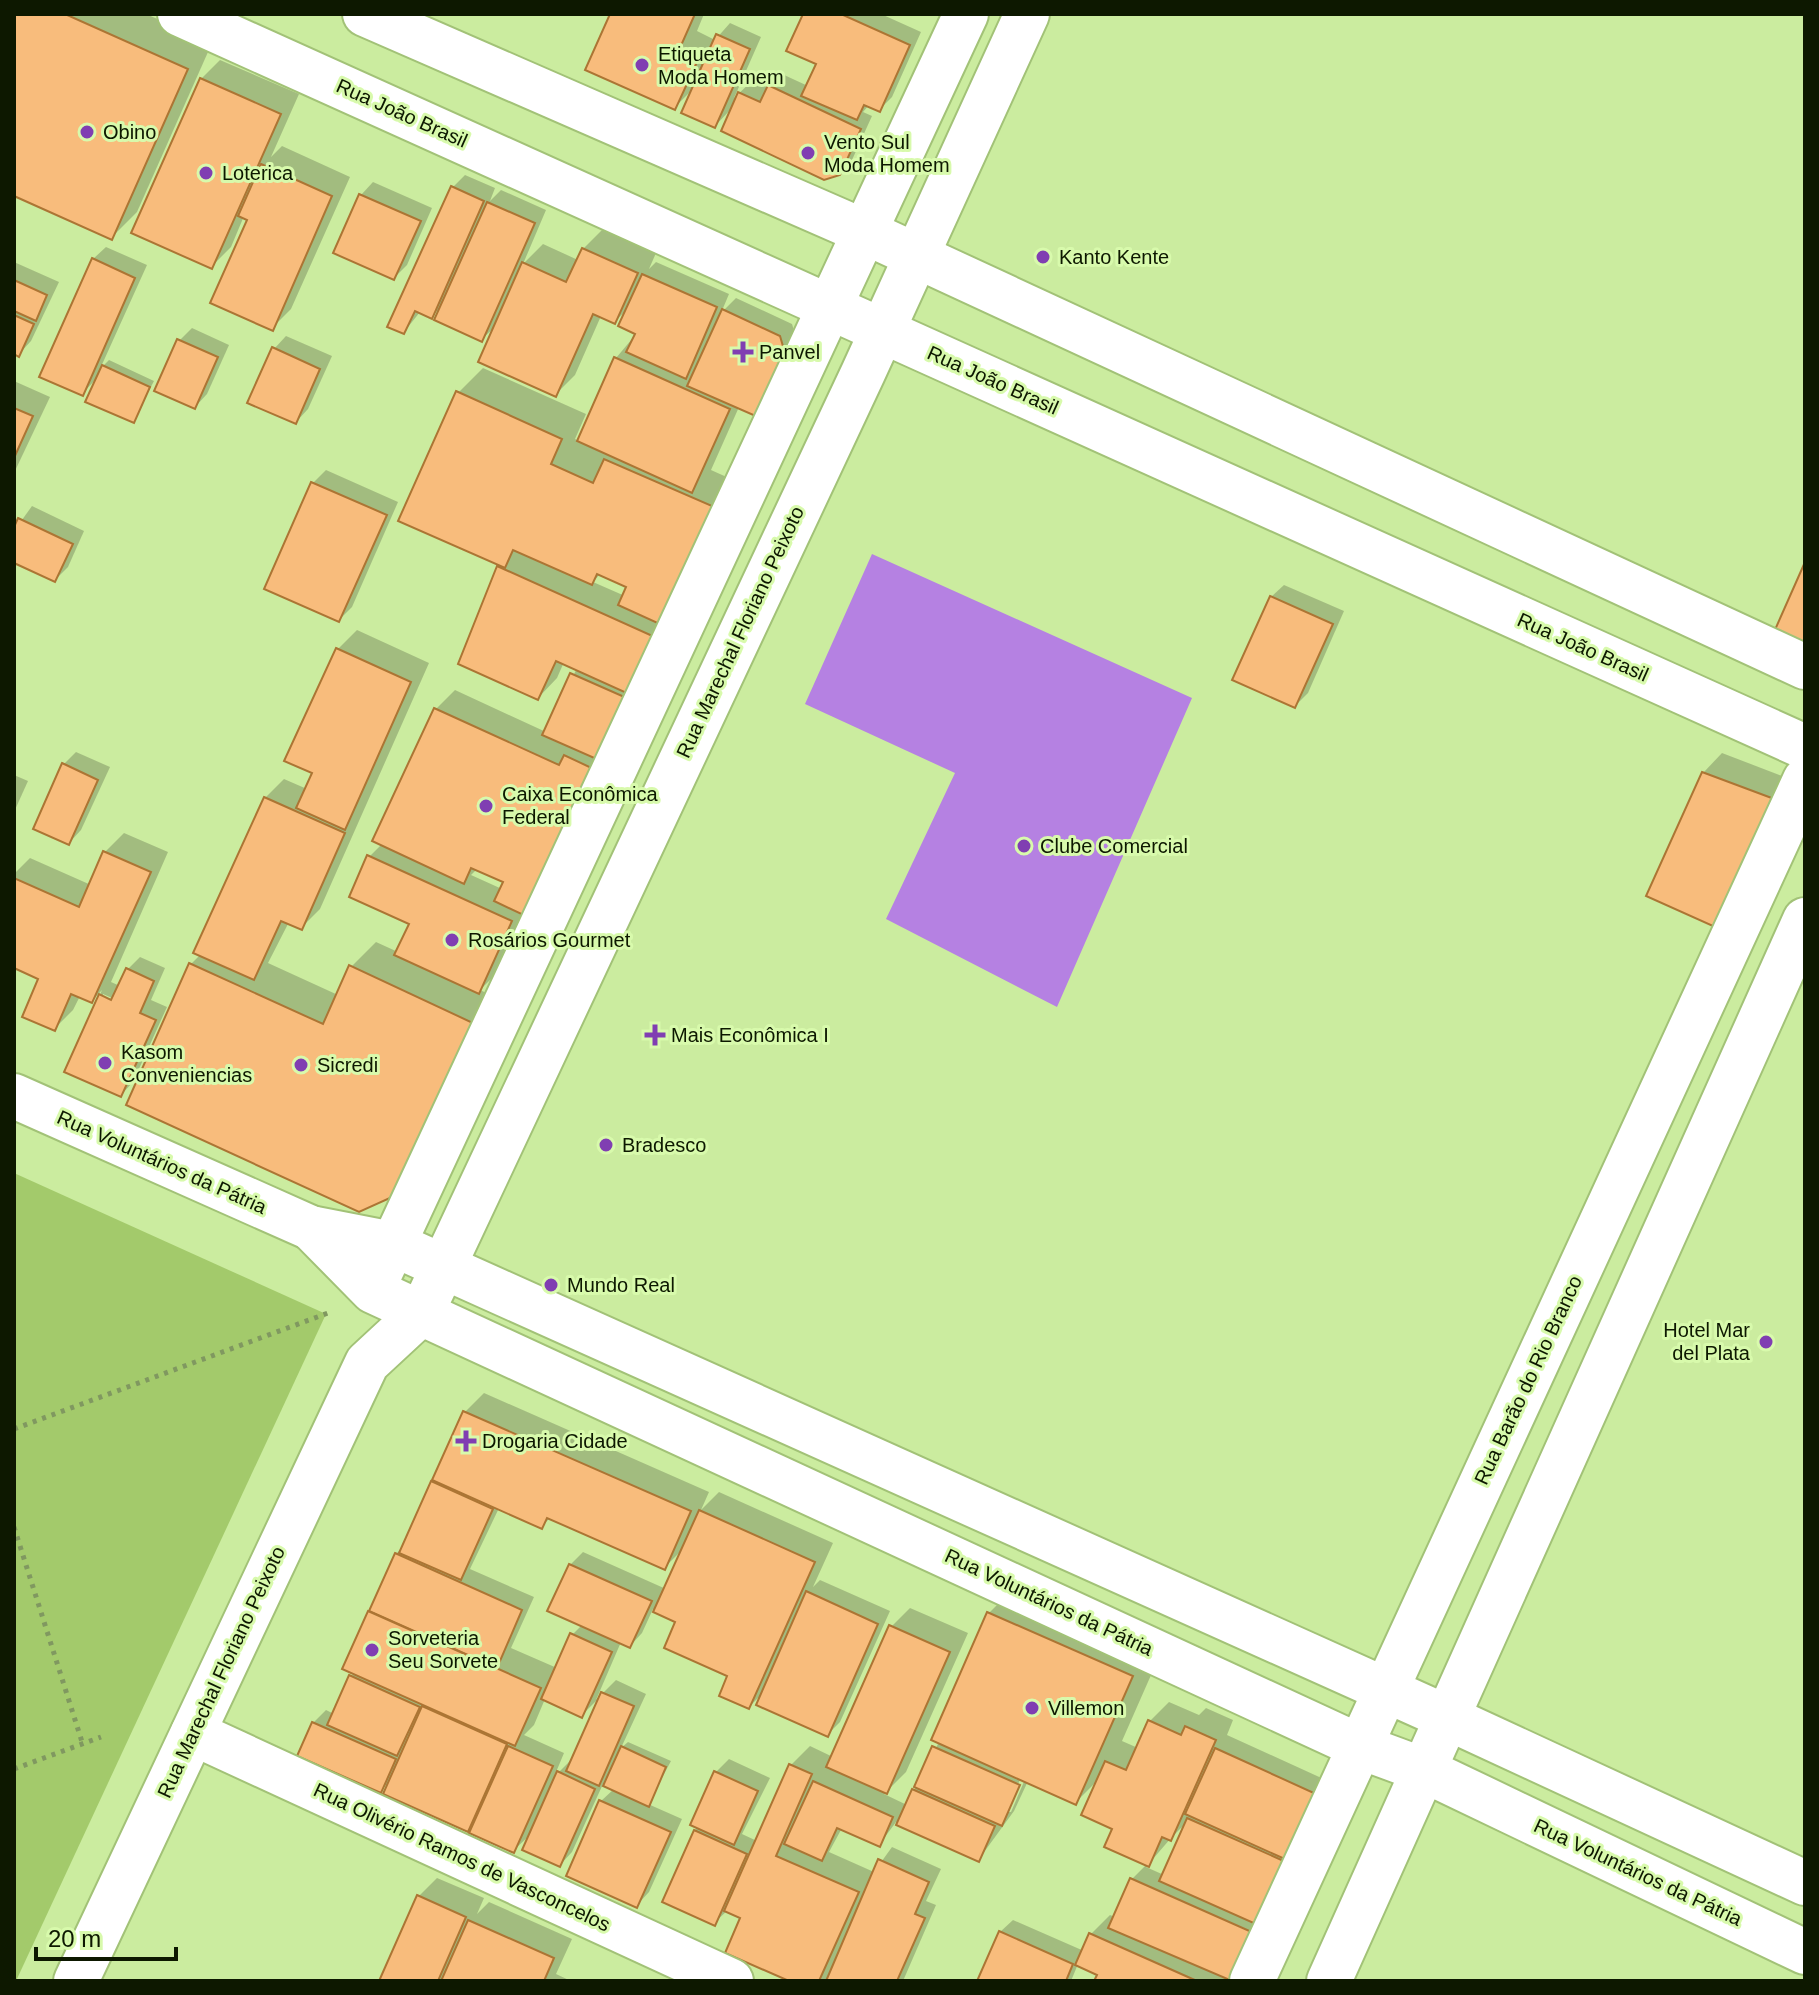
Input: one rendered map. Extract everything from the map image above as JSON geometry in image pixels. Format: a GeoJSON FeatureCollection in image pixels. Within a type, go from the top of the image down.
{"type":"FeatureCollection","features":[{"type":"Feature","properties":{"kind":"street","name":"Rua João Brasil"},"geometry":{"type":"LineString","coordinates":[[180,14],[831,305],[1805,747]]}},
{"type":"Feature","properties":{"kind":"street"},"geometry":{"type":"LineString","coordinates":[[365,14],[865,232],[1805,667]]}},
{"type":"Feature","properties":{"kind":"street","name":"Rua Marechal Floriano Peixoto"},"geometry":{"type":"LineString","coordinates":[[76,1981],[367,1363],[373,1291],[393,1244],[966,14]]}},
{"type":"Feature","properties":{"kind":"street","name":"Rua Marechal Floriano Peixoto"},"geometry":{"type":"LineString","coordinates":[[367,1363],[422,1312],[883,330],[1027,14]]}},
{"type":"Feature","properties":{"kind":"street","name":"Rua Barão do Rio Branco"},"geometry":{"type":"LineString","coordinates":[[1252,1981],[1805,780]]}},
{"type":"Feature","properties":{"kind":"street"},"geometry":{"type":"LineString","coordinates":[[1329,1981],[1426,1771],[1446,1717],[1805,920]]}},
{"type":"Feature","properties":{"kind":"street"},"geometry":{"type":"LineString","coordinates":[[1717,971],[1770,998]]}},
{"type":"Feature","properties":{"kind":"street","name":"Rua Voluntários da Pátria"},"geometry":{"type":"LineString","coordinates":[[14,1096],[311,1228],[393,1244],[1446,1717],[1805,1883]]}},
{"type":"Feature","properties":{"kind":"street","name":"Rua Voluntários da Pátria"},"geometry":{"type":"LineString","coordinates":[[311,1228],[373,1291],[1361,1747],[1426,1771],[1805,1952]]}},
{"type":"Feature","properties":{"kind":"street","name":"Rua Olivério Ramos de Vasconcelos"},"geometry":{"type":"LineString","coordinates":[[193,1733],[731,1981]]}},
{"type":"Feature","properties":{"kind":"path"},"geometry":{"type":"LineString","coordinates":[[14,1429],[326,1314],[373,1291]]}},
{"type":"Feature","properties":{"kind":"path"},"geometry":{"type":"LineString","coordinates":[[14,1527],[83,1745]]}},
{"type":"Feature","properties":{"kind":"path"},"geometry":{"type":"LineString","coordinates":[[14,1769],[101,1737]]}},
{"type":"Feature","properties":{"kind":"green space"},"geometry":{"type":"Polygon","coordinates":[[[14,1173],[326,1314],[16,1981],[14,1981],[14,1173]]]}},
{"type":"Feature","properties":{"kind":"shaded area","name":"Clube Comercial"},"geometry":{"type":"Polygon","coordinates":[[[872,554],[1192,698],[1057,1007],[886,919],[955,773],[805,704],[872,554]]]}},
{"type":"Feature","properties":{"kind":"building","name":"Obino"},"geometry":{"type":"Polygon","coordinates":[[[14,14],[65,14],[188,69],[112,240],[14,196],[14,14]]]}},
{"type":"Feature","properties":{"kind":"building","name":"Etiqueta Moda Homem"},"geometry":{"type":"Polygon","coordinates":[[[610,14],[695,14],[679,50],[698,60],[675,110],[585,70],[610,14]]]}},
{"type":"Feature","properties":{"kind":"building"},"geometry":{"type":"Polygon","coordinates":[[[803,14],[841,14],[910,45],[880,112],[864,105],[857,120],[801,96],[816,64],[786,51],[803,14]]]}},
{"type":"Feature","properties":{"kind":"building"},"geometry":{"type":"Polygon","coordinates":[[[716,34],[750,49],[715,128],[681,113],[716,34]]]}},
{"type":"Feature","properties":{"kind":"building","name":"Loterica"},"geometry":{"type":"Polygon","coordinates":[[[200,78],[281,114],[212,269],[131,233],[200,78]]]}},
{"type":"Feature","properties":{"kind":"building","name":"Vento Sul Moda Homem"},"geometry":{"type":"Polygon","coordinates":[[[768,85],[861,129],[840,175],[824,180],[721,131],[738,92],[760,102],[768,85]]]}},
{"type":"Feature","properties":{"kind":"building"},"geometry":{"type":"Polygon","coordinates":[[[261,164],[332,196],[273,331],[210,303],[247,220],[238,216],[261,164]]]}},
{"type":"Feature","properties":{"kind":"building"},"geometry":{"type":"Polygon","coordinates":[[[451,186],[484,201],[432,319],[415,311],[404,334],[387,327],[451,186]]]}},
{"type":"Feature","properties":{"kind":"building"},"geometry":{"type":"Polygon","coordinates":[[[359,194],[421,221],[394,280],[333,253],[359,194]]]}},
{"type":"Feature","properties":{"kind":"building"},"geometry":{"type":"Polygon","coordinates":[[[487,202],[535,223],[482,342],[434,320],[487,202]]]}},
{"type":"Feature","properties":{"kind":"building"},"geometry":{"type":"Polygon","coordinates":[[[582,248],[638,273],[615,324],[593,314],[556,397],[478,362],[522,262],[566,282],[582,248]]]}},
{"type":"Feature","properties":{"kind":"building"},"geometry":{"type":"Polygon","coordinates":[[[92,258],[135,278],[83,396],[39,377],[92,258]]]}},
{"type":"Feature","properties":{"kind":"building"},"geometry":{"type":"Polygon","coordinates":[[[642,274],[717,307],[686,379],[626,352],[635,334],[618,326],[642,274]]]}},
{"type":"Feature","properties":{"kind":"building"},"geometry":{"type":"Polygon","coordinates":[[[14,280],[47,295],[36,321],[14,311],[14,280]]]}},
{"type":"Feature","properties":{"kind":"building","name":"Panvel"},"geometry":{"type":"Polygon","coordinates":[[[722,309],[780,336],[789,367],[765,420],[687,386],[722,309]]]}},
{"type":"Feature","properties":{"kind":"building"},"geometry":{"type":"Polygon","coordinates":[[[14,315],[34,324],[19,357],[14,354],[14,315]]]}},
{"type":"Feature","properties":{"kind":"building"},"geometry":{"type":"Polygon","coordinates":[[[177,339],[218,357],[195,409],[154,391],[177,339]]]}},
{"type":"Feature","properties":{"kind":"building"},"geometry":{"type":"Polygon","coordinates":[[[272,347],[320,369],[296,424],[247,403],[272,347]]]}},
{"type":"Feature","properties":{"kind":"building"},"geometry":{"type":"Polygon","coordinates":[[[614,357],[730,409],[692,493],[577,441],[614,357]]]}},
{"type":"Feature","properties":{"kind":"building"},"geometry":{"type":"Polygon","coordinates":[[[102,365],[150,387],[134,423],[85,402],[102,365]]]}},
{"type":"Feature","properties":{"kind":"building"},"geometry":{"type":"Polygon","coordinates":[[[456,391],[562,439],[551,464],[593,483],[604,459],[728,513],[675,631],[618,605],[626,587],[597,574],[592,585],[513,550],[505,568],[398,521],[456,391]]]}},
{"type":"Feature","properties":{"kind":"building"},"geometry":{"type":"Polygon","coordinates":[[[14,408],[33,416],[14,458],[14,408]]]}},
{"type":"Feature","properties":{"kind":"building"},"geometry":{"type":"Polygon","coordinates":[[[311,482],[387,515],[339,622],[264,589],[311,482]]]}},
{"type":"Feature","properties":{"kind":"building"},"geometry":{"type":"Polygon","coordinates":[[[18,518],[73,544],[55,582],[14,563],[14,527],[18,518]]]}},
{"type":"Feature","properties":{"kind":"building"},"geometry":{"type":"Polygon","coordinates":[[[1805,562],[1805,648],[1774,632],[1805,562]]]}},
{"type":"Feature","properties":{"kind":"building"},"geometry":{"type":"Polygon","coordinates":[[[497,566],[657,638],[631,695],[556,661],[538,700],[458,664],[497,566]]]}},
{"type":"Feature","properties":{"kind":"building"},"geometry":{"type":"Polygon","coordinates":[[[1270,596],[1333,624],[1295,708],[1232,680],[1270,596]]]}},
{"type":"Feature","properties":{"kind":"building"},"geometry":{"type":"Polygon","coordinates":[[[336,648],[411,682],[345,830],[296,808],[312,773],[284,761],[336,648]]]}},
{"type":"Feature","properties":{"kind":"building"},"geometry":{"type":"Polygon","coordinates":[[[570,673],[629,699],[601,761],[542,735],[570,673]]]}},
{"type":"Feature","properties":{"kind":"building","name":"Caixa Econômica Federal"},"geometry":{"type":"Polygon","coordinates":[[[434,708],[559,765],[564,755],[600,772],[532,919],[494,901],[503,882],[471,868],[464,884],[372,841],[434,708]]]}},
{"type":"Feature","properties":{"kind":"building"},"geometry":{"type":"Polygon","coordinates":[[[62,763],[98,780],[69,845],[33,829],[62,763]]]}},
{"type":"Feature","properties":{"kind":"building"},"geometry":{"type":"Polygon","coordinates":[[[1702,772],[1785,803],[1724,931],[1646,896],[1702,772]]]}},
{"type":"Feature","properties":{"kind":"building"},"geometry":{"type":"Polygon","coordinates":[[[264,797],[345,833],[302,930],[281,921],[254,980],[193,953],[264,797]]]}},
{"type":"Feature","properties":{"kind":"building"},"geometry":{"type":"Polygon","coordinates":[[[103,851],[151,872],[92,1003],[71,994],[55,1031],[22,1017],[38,979],[14,968],[14,878],[79,907],[103,851]]]}},
{"type":"Feature","properties":{"kind":"building","name":"Rosários Gourmet"},"geometry":{"type":"Polygon","coordinates":[[[367,855],[512,921],[479,994],[394,955],[409,924],[349,897],[367,855]]]}},
{"type":"Feature","properties":{"kind":"building","name":"Sicredi"},"geometry":{"type":"Polygon","coordinates":[[[189,963],[323,1024],[349,965],[475,1024],[401,1193],[359,1212],[126,1105],[189,963]]]}},
{"type":"Feature","properties":{"kind":"building"},"geometry":{"type":"Polygon","coordinates":[[[126,968],[154,981],[140,1013],[156,1020],[121,1097],[64,1072],[99,994],[111,1000],[126,968]]]}},
{"type":"Feature","properties":{"kind":"building"},"geometry":{"type":"Polygon","coordinates":[[[463,1411],[691,1511],[665,1570],[547,1518],[542,1529],[432,1480],[463,1411]]]}},
{"type":"Feature","properties":{"kind":"building"},"geometry":{"type":"Polygon","coordinates":[[[431,1481],[493,1509],[461,1580],[399,1553],[431,1481]]]}},
{"type":"Feature","properties":{"kind":"building"},"geometry":{"type":"Polygon","coordinates":[[[699,1510],[815,1562],[749,1709],[719,1696],[727,1676],[664,1648],[675,1622],[653,1612],[699,1510]]]}},
{"type":"Feature","properties":{"kind":"building"},"geometry":{"type":"Polygon","coordinates":[[[395,1553],[522,1610],[497,1668],[369,1611],[395,1553]]]}},
{"type":"Feature","properties":{"kind":"building"},"geometry":{"type":"Polygon","coordinates":[[[569,1564],[652,1601],[630,1648],[547,1611],[569,1564]]]}},
{"type":"Feature","properties":{"kind":"building"},"geometry":{"type":"Polygon","coordinates":[[[806,1591],[878,1624],[828,1737],[756,1705],[806,1591]]]}},
{"type":"Feature","properties":{"kind":"building"},"geometry":{"type":"Polygon","coordinates":[[[368,1611],[541,1688],[515,1746],[342,1669],[368,1611]]]}},
{"type":"Feature","properties":{"kind":"building","name":"Villemon"},"geometry":{"type":"Polygon","coordinates":[[[987,1612],[1133,1676],[1076,1805],[931,1740],[987,1612]]]}},
{"type":"Feature","properties":{"kind":"building"},"geometry":{"type":"Polygon","coordinates":[[[889,1625],[950,1652],[887,1794],[826,1767],[889,1625]]]}},
{"type":"Feature","properties":{"kind":"building"},"geometry":{"type":"Polygon","coordinates":[[[570,1633],[612,1652],[582,1718],[541,1699],[570,1633]]]}},
{"type":"Feature","properties":{"kind":"building"},"geometry":{"type":"Polygon","coordinates":[[[349,1675],[420,1707],[397,1756],[327,1725],[349,1675]]]}},
{"type":"Feature","properties":{"kind":"building"},"geometry":{"type":"Polygon","coordinates":[[[601,1692],[634,1706],[599,1786],[566,1771],[601,1692]]]}},
{"type":"Feature","properties":{"kind":"building"},"geometry":{"type":"Polygon","coordinates":[[[422,1706],[507,1744],[468,1832],[383,1794],[422,1706]]]}},
{"type":"Feature","properties":{"kind":"building"},"geometry":{"type":"Polygon","coordinates":[[[1148,1720],[1181,1735],[1185,1726],[1216,1740],[1171,1841],[1162,1837],[1149,1867],[1104,1847],[1112,1829],[1081,1815],[1105,1761],[1126,1770],[1148,1720]]]}},
{"type":"Feature","properties":{"kind":"building"},"geometry":{"type":"Polygon","coordinates":[[[312,1722],[396,1759],[381,1793],[297,1756],[312,1722]]]}},
{"type":"Feature","properties":{"kind":"building"},"geometry":{"type":"Polygon","coordinates":[[[508,1746],[553,1766],[514,1853],[469,1833],[508,1746]]]}},
{"type":"Feature","properties":{"kind":"building"},"geometry":{"type":"Polygon","coordinates":[[[621,1746],[666,1767],[649,1807],[603,1786],[621,1746]]]}},
{"type":"Feature","properties":{"kind":"building"},"geometry":{"type":"Polygon","coordinates":[[[932,1746],[1020,1785],[1002,1826],[914,1787],[932,1746]]]}},
{"type":"Feature","properties":{"kind":"building"},"geometry":{"type":"Polygon","coordinates":[[[1215,1748],[1316,1794],[1287,1860],[1185,1814],[1215,1748]]]}},
{"type":"Feature","properties":{"kind":"building"},"geometry":{"type":"Polygon","coordinates":[[[789,1764],[812,1774],[776,1856],[859,1892],[819,1981],[789,1981],[725,1953],[740,1918],[724,1911],[789,1764]]]}},
{"type":"Feature","properties":{"kind":"building"},"geometry":{"type":"Polygon","coordinates":[[[557,1771],[595,1789],[560,1867],[522,1850],[557,1771]]]}},
{"type":"Feature","properties":{"kind":"building"},"geometry":{"type":"Polygon","coordinates":[[[714,1771],[758,1791],[734,1845],[690,1825],[714,1771]]]}},
{"type":"Feature","properties":{"kind":"building"},"geometry":{"type":"Polygon","coordinates":[[[813,1781],[893,1817],[880,1847],[837,1828],[822,1861],[784,1844],[813,1781]]]}},
{"type":"Feature","properties":{"kind":"building"},"geometry":{"type":"Polygon","coordinates":[[[912,1789],[995,1826],[979,1862],[896,1825],[912,1789]]]}},
{"type":"Feature","properties":{"kind":"building"},"geometry":{"type":"Polygon","coordinates":[[[599,1800],[671,1832],[637,1908],[566,1876],[599,1800]]]}},
{"type":"Feature","properties":{"kind":"building"},"geometry":{"type":"Polygon","coordinates":[[[1187,1818],[1286,1862],[1258,1925],[1159,1881],[1187,1818]]]}},
{"type":"Feature","properties":{"kind":"building"},"geometry":{"type":"Polygon","coordinates":[[[694,1830],[747,1854],[715,1926],[662,1902],[694,1830]]]}},
{"type":"Feature","properties":{"kind":"building"},"geometry":{"type":"Polygon","coordinates":[[[878,1859],[929,1882],[915,1914],[925,1918],[897,1981],[826,1981],[878,1859]]]}},
{"type":"Feature","properties":{"kind":"building"},"geometry":{"type":"Polygon","coordinates":[[[1130,1878],[1254,1933],[1232,1981],[1108,1928],[1130,1878]]]}},
{"type":"Feature","properties":{"kind":"building"},"geometry":{"type":"Polygon","coordinates":[[[417,1895],[466,1917],[438,1981],[379,1981],[417,1895]]]}},
{"type":"Feature","properties":{"kind":"building"},"geometry":{"type":"Polygon","coordinates":[[[468,1920],[554,1958],[544,1981],[441,1981],[468,1920]]]}},
{"type":"Feature","properties":{"kind":"building"},"geometry":{"type":"Polygon","coordinates":[[[999,1931],[1073,1964],[1066,1981],[977,1981],[999,1931]]]}},
{"type":"Feature","properties":{"kind":"building"},"geometry":{"type":"Polygon","coordinates":[[[1089,1933],[1197,1981],[1094,1981],[1097,1975],[1075,1965],[1089,1933]]]}},
{"type":"Feature","properties":{"kind":"place","name":"Etiqueta Moda Homem"},"geometry":{"type":"Point","coordinates":[642,65]}},
{"type":"Feature","properties":{"kind":"place","name":"Obino"},"geometry":{"type":"Point","coordinates":[87,132]}},
{"type":"Feature","properties":{"kind":"place","name":"Vento Sul Moda Homem"},"geometry":{"type":"Point","coordinates":[808,153]}},
{"type":"Feature","properties":{"kind":"place","name":"Loterica"},"geometry":{"type":"Point","coordinates":[206,173]}},
{"type":"Feature","properties":{"kind":"place","name":"Kanto Kente"},"geometry":{"type":"Point","coordinates":[1043,257]}},
{"type":"Feature","properties":{"kind":"place","name":"Panvel"},"geometry":{"type":"Point","coordinates":[743,352]}},
{"type":"Feature","properties":{"kind":"place","name":"Caixa Econômica Federal"},"geometry":{"type":"Point","coordinates":[486,806]}},
{"type":"Feature","properties":{"kind":"place","name":"Clube Comercial"},"geometry":{"type":"Point","coordinates":[1024,846]}},
{"type":"Feature","properties":{"kind":"place","name":"Rosários Gourmet"},"geometry":{"type":"Point","coordinates":[452,940]}},
{"type":"Feature","properties":{"kind":"place","name":"Mais Econômica I"},"geometry":{"type":"Point","coordinates":[655,1035]}},
{"type":"Feature","properties":{"kind":"place","name":"Kasom Conveniencias"},"geometry":{"type":"Point","coordinates":[105,1063]}},
{"type":"Feature","properties":{"kind":"place","name":"Sicredi"},"geometry":{"type":"Point","coordinates":[301,1065]}},
{"type":"Feature","properties":{"kind":"place","name":"Bradesco"},"geometry":{"type":"Point","coordinates":[606,1145]}},
{"type":"Feature","properties":{"kind":"place","name":"Mundo Real"},"geometry":{"type":"Point","coordinates":[551,1285]}},
{"type":"Feature","properties":{"kind":"place","name":"Hotel Mar del Plata"},"geometry":{"type":"Point","coordinates":[1766,1342]}},
{"type":"Feature","properties":{"kind":"place","name":"Drogaria Cidade"},"geometry":{"type":"Point","coordinates":[466,1441]}},
{"type":"Feature","properties":{"kind":"place","name":"Sorveteria Seu Sorvete"},"geometry":{"type":"Point","coordinates":[372,1650]}},
{"type":"Feature","properties":{"kind":"place","name":"Villemon"},"geometry":{"type":"Point","coordinates":[1032,1708]}}]}
